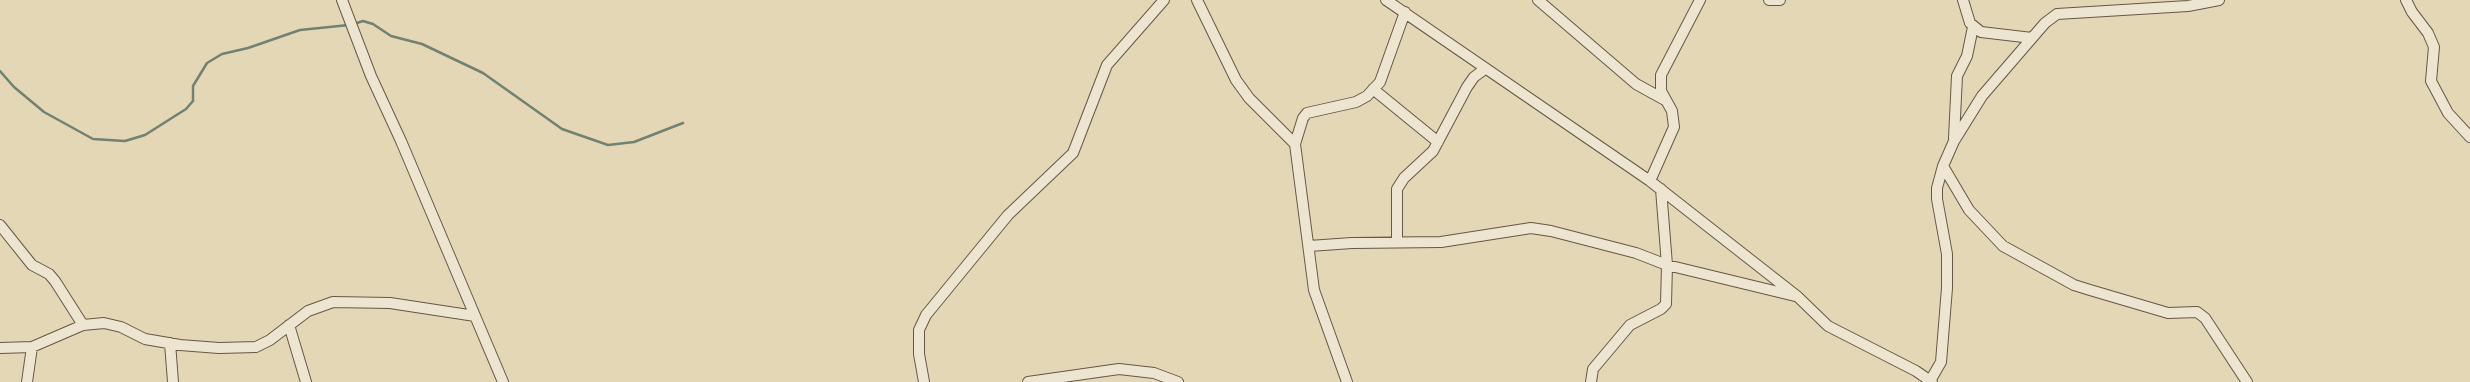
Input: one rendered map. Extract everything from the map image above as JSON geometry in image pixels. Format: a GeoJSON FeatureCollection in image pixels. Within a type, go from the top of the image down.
{"type":"FeatureCollection","features":[{"type":"Feature","properties":{"kind":"street"},"geometry":{"type":"LineString","coordinates":[[342,0],[370,76],[401,141],[503,382]]}},
{"type":"Feature","properties":{"kind":"street"},"geometry":{"type":"LineString","coordinates":[[924,382],[918,354],[919,330],[926,316],[1008,215],[1073,153],[1107,65],[1164,0]]}},
{"type":"Feature","properties":{"kind":"street"},"geometry":{"type":"LineString","coordinates":[[1197,0],[1236,80],[1249,98],[1294,144]]}},
{"type":"Feature","properties":{"kind":"street"},"geometry":{"type":"LineString","coordinates":[[1538,0],[1636,84],[1666,100]]}},
{"type":"Feature","properties":{"kind":"street"},"geometry":{"type":"LineString","coordinates":[[1650,181],[1674,127],[1672,111],[1661,91],[1661,75],[1700,0]]}},
{"type":"Feature","properties":{"kind":"street"},"geometry":{"type":"LineString","coordinates":[[1769,0],[1773,2],[1780,0]]}},
{"type":"Feature","properties":{"kind":"street"},"geometry":{"type":"LineString","coordinates":[[1954,141],[1957,76],[1967,56],[1973,27],[1964,0]]}},
{"type":"Feature","properties":{"kind":"street"},"geometry":{"type":"LineString","coordinates":[[1392,1],[1485,69],[1650,181],[1798,297],[1828,326],[1916,371],[1931,381],[1941,362],[1947,288],[1947,254],[1937,199],[1943,166],[1954,141],[1982,96],[2051,17],[2064,12],[2188,6],[2219,0]]}},
{"type":"Feature","properties":{"kind":"street"},"geometry":{"type":"LineString","coordinates":[[2406,0],[2412,12],[2428,33],[2434,48],[2431,81],[2448,113],[2470,137]]}},
{"type":"Feature","properties":{"kind":"street"},"geometry":{"type":"LineString","coordinates":[[1347,382],[1316,299],[1294,144],[1303,118],[1307,113],[1356,102],[1380,82],[1405,12]]}},
{"type":"Feature","properties":{"kind":"street"},"geometry":{"type":"LineString","coordinates":[[1973,27],[1981,32],[2032,38]]}},
{"type":"Feature","properties":{"kind":"street"},"geometry":{"type":"LineString","coordinates":[[1397,242],[1397,189],[1404,178],[1418,166],[1438,142],[1467,87],[1474,77],[1485,69]]}},
{"type":"Feature","properties":{"kind":"street"},"geometry":{"type":"LineString","coordinates":[[1373,89],[1438,142]]}},
{"type":"Feature","properties":{"kind":"street"},"geometry":{"type":"LineString","coordinates":[[1943,166],[1969,210],[2002,246],[2074,284],[2090,290],[2168,313],[2197,312],[2205,318],[2247,382]]}},
{"type":"Feature","properties":{"kind":"street"},"geometry":{"type":"LineString","coordinates":[[1591,382],[1593,369],[1630,325],[1639,318],[1661,309],[1666,304],[1668,265],[1660,189]]}},
{"type":"Feature","properties":{"kind":"street"},"geometry":{"type":"LineString","coordinates":[[0,225],[32,265],[49,274],[55,281],[83,325]]}},
{"type":"Feature","properties":{"kind":"street"},"geometry":{"type":"LineString","coordinates":[[1309,246],[1441,242],[1531,228],[1551,231],[1636,253],[1668,265],[1798,297]]}},
{"type":"Feature","properties":{"kind":"street"},"geometry":{"type":"LineString","coordinates":[[0,348],[32,347],[83,325],[112,325],[145,339],[170,343],[212,347],[256,347],[270,340],[308,311],[333,302],[390,302],[475,316]]}},
{"type":"Feature","properties":{"kind":"street"},"geometry":{"type":"LineString","coordinates":[[288,325],[306,382]]}},
{"type":"Feature","properties":{"kind":"street"},"geometry":{"type":"LineString","coordinates":[[170,343],[173,382]]}},
{"type":"Feature","properties":{"kind":"street"},"geometry":{"type":"LineString","coordinates":[[27,382],[32,347]]}},
{"type":"Feature","properties":{"kind":"street"},"geometry":{"type":"LineString","coordinates":[[1028,382],[1119,369],[1154,373],[1178,382]]}},
{"type":"Feature","properties":{"kind":"street"},"geometry":{"type":"LineString","coordinates":[[1910,382],[1916,371]]}},
{"type":"Feature","properties":{"kind":"waterway"},"geometry":{"type":"LineString","coordinates":[[354,24],[363,21],[373,24],[391,36],[422,44],[483,73],[562,129],[608,145],[634,142],[683,123]]}},
{"type":"Feature","properties":{"kind":"waterway"},"geometry":{"type":"LineString","coordinates":[[0,71],[14,87],[44,112],[93,139],[125,141],[145,135],[186,109],[193,101],[193,86],[207,63],[222,54],[248,48],[300,30],[349,25]]}}]}
